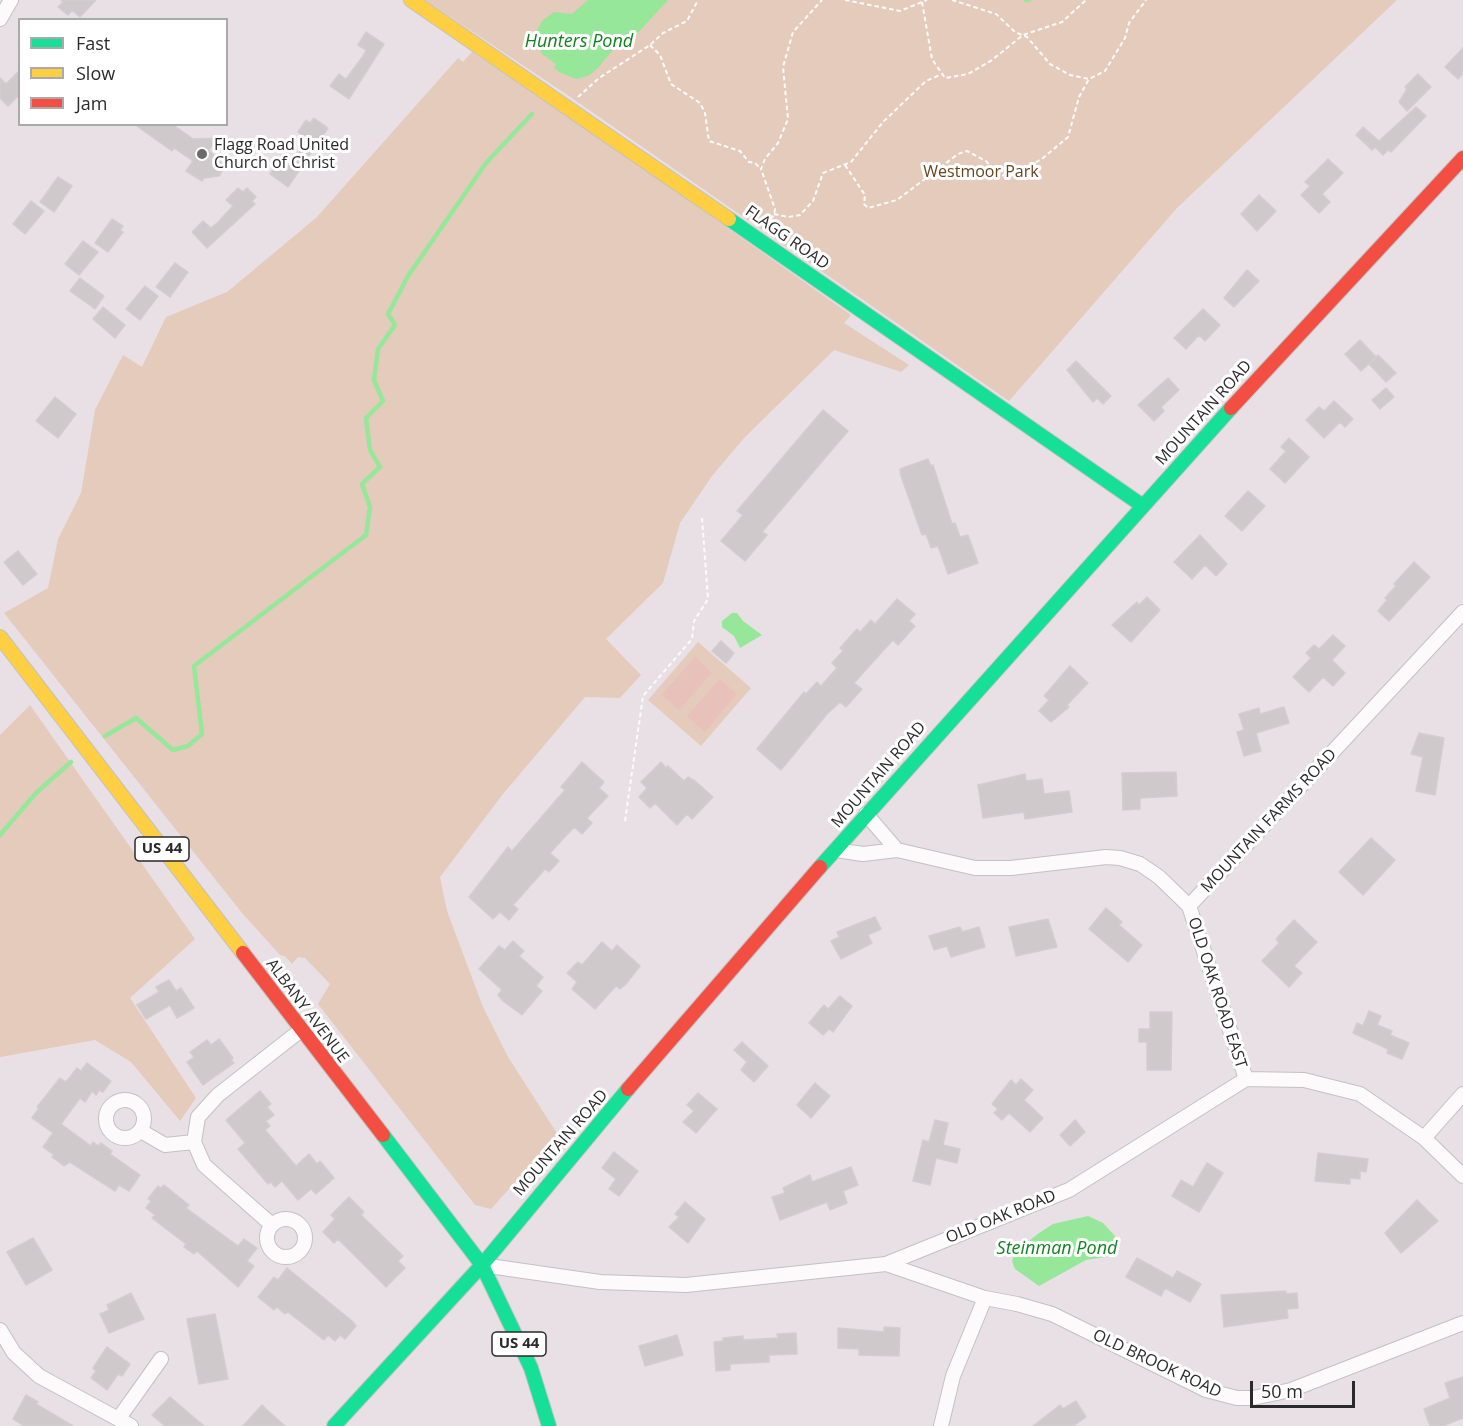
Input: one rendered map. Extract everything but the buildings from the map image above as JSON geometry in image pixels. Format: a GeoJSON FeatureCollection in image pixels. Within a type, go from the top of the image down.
{"type":"FeatureCollection","features":[{"type":"Feature","properties":{"kind":"main road","name":"FLAGG ROAD"},"geometry":{"type":"LineString","coordinates":[[411,0],[1143,506]]}},
{"type":"Feature","properties":{"kind":"main road","name":"MOUNTAIN ROAD"},"geometry":{"type":"LineString","coordinates":[[334,1426],[482,1265],[579,1145],[866,814],[1293,339],[1463,158]]}},
{"type":"Feature","properties":{"kind":"main road","name":"ALBANY AVENUE"},"geometry":{"type":"LineString","coordinates":[[0,638],[482,1265],[531,1368],[549,1426]]}},
{"type":"Feature","properties":{"kind":"street"},"geometry":{"type":"LineString","coordinates":[[0,19],[11,0]]}},
{"type":"Feature","properties":{"kind":"street","name":"MOUNTAIN FARMS ROAD"},"geometry":{"type":"LineString","coordinates":[[836,850],[863,854],[897,850],[975,868],[1011,868],[1106,857],[1120,858],[1140,864],[1160,877],[1189,906],[1463,612]]}},
{"type":"Feature","properties":{"kind":"street"},"geometry":{"type":"LineString","coordinates":[[866,814],[897,850]]}},
{"type":"Feature","properties":{"kind":"street","name":"OLD OAK ROAD EAST"},"geometry":{"type":"LineString","coordinates":[[1189,906],[1245,1079]]}},
{"type":"Feature","properties":{"kind":"street"},"geometry":{"type":"LineString","coordinates":[[272,1225],[204,1165],[194,1142],[198,1117],[218,1095],[301,1030]]}},
{"type":"Feature","properties":{"kind":"street"},"geometry":{"type":"LineString","coordinates":[[1245,1079],[1304,1080],[1360,1094],[1424,1138],[1463,1176]]}},
{"type":"Feature","properties":{"kind":"street","name":"OLD OAK ROAD"},"geometry":{"type":"LineString","coordinates":[[482,1265],[600,1282],[675,1285],[724,1283],[886,1264],[1069,1190],[1245,1079]]}},
{"type":"Feature","properties":{"kind":"street"},"geometry":{"type":"LineString","coordinates":[[1424,1138],[1463,1094]]}},
{"type":"Feature","properties":{"kind":"street"},"geometry":{"type":"LineString","coordinates":[[141,1131],[165,1145],[194,1142]]}},
{"type":"Feature","properties":{"kind":"street","name":"OLD BROOK ROAD"},"geometry":{"type":"LineString","coordinates":[[886,1264],[985,1298],[1052,1314],[1206,1390],[1238,1398],[1253,1398],[1291,1390],[1463,1323]]}},
{"type":"Feature","properties":{"kind":"street"},"geometry":{"type":"LineString","coordinates":[[940,1426],[953,1377],[985,1298]]}},
{"type":"Feature","properties":{"kind":"street"},"geometry":{"type":"LineString","coordinates":[[0,1330],[14,1353],[39,1376],[131,1426]]}},
{"type":"Feature","properties":{"kind":"street"},"geometry":{"type":"LineString","coordinates":[[119,1418],[161,1359]]}},
{"type":"Feature","properties":{"kind":"path"},"geometry":{"type":"LineString","coordinates":[[568,108],[588,87],[650,45],[663,33],[687,21],[698,0]]}},
{"type":"Feature","properties":{"kind":"path"},"geometry":{"type":"LineString","coordinates":[[761,169],[765,159],[778,143],[788,120],[782,75],[793,32],[822,0]]}},
{"type":"Feature","properties":{"kind":"path"},"geometry":{"type":"LineString","coordinates":[[845,0],[900,11],[927,0]]}},
{"type":"Feature","properties":{"kind":"path"},"geometry":{"type":"LineString","coordinates":[[952,0],[996,14],[1015,32],[1023,35],[1050,64],[1070,75],[1089,79]]}},
{"type":"Feature","properties":{"kind":"path"},"geometry":{"type":"LineString","coordinates":[[922,2],[932,59],[945,78],[968,74],[992,60],[1023,35],[1062,22],[1086,0]]}},
{"type":"Feature","properties":{"kind":"path"},"geometry":{"type":"LineString","coordinates":[[845,165],[865,195],[864,204],[868,208],[897,200],[958,154],[967,151],[986,161],[996,172],[1007,177],[1016,174],[1043,158],[1068,137],[1079,97],[1089,79],[1105,71],[1125,38],[1129,23],[1146,0]]}},
{"type":"Feature","properties":{"kind":"path"},"geometry":{"type":"LineString","coordinates":[[650,45],[660,55],[671,84],[700,103],[705,113],[709,141],[740,151],[749,162],[755,163],[761,169],[775,208],[774,214],[757,237]]}},
{"type":"Feature","properties":{"kind":"path"},"geometry":{"type":"LineString","coordinates":[[774,214],[788,217],[800,215],[813,201],[823,173],[851,162],[876,130],[926,81],[941,75]]}},
{"type":"Feature","properties":{"kind":"path"},"geometry":{"type":"LineString","coordinates":[[626,821],[643,696],[692,639],[694,621],[709,598],[702,518]]}},
{"type":"Feature","properties":{"kind":"green space","name":"Westmoor Park"},"geometry":{"type":"Polygon","coordinates":[[[425,0],[1397,0],[1177,208],[1009,401],[566,94],[425,0]]]}},
{"type":"Feature","properties":{"kind":"green space"},"geometry":{"type":"Polygon","coordinates":[[[472,52],[620,152],[851,315],[844,323],[909,365],[901,372],[834,350],[745,437],[712,476],[680,523],[663,583],[606,639],[641,675],[620,698],[585,697],[503,794],[440,877],[447,911],[483,1007],[508,1057],[560,1138],[537,1168],[526,1170],[491,1209],[475,1205],[318,1004],[330,984],[305,958],[298,957],[292,964],[285,956],[280,955],[242,913],[4,613],[48,588],[58,539],[81,493],[95,410],[123,355],[142,367],[166,317],[227,292],[317,217],[458,58],[463,62],[472,52]]]}},
{"type":"Feature","properties":{"kind":"green space"},"geometry":{"type":"Polygon","coordinates":[[[698,642],[751,688],[701,746],[648,700],[698,642]]]}},
{"type":"Feature","properties":{"kind":"green space"},"geometry":{"type":"Polygon","coordinates":[[[30,705],[195,939],[130,998],[196,1098],[180,1121],[131,1062],[95,1040],[0,1057],[0,735],[30,705]]]}},
{"type":"Feature","properties":{"kind":"shaded area"},"geometry":{"type":"Polygon","coordinates":[[[695,657],[712,673],[679,710],[662,695],[695,657]]]}},
{"type":"Feature","properties":{"kind":"shaded area"},"geometry":{"type":"Polygon","coordinates":[[[720,679],[737,694],[705,732],[687,716],[720,679]]]}},
{"type":"Feature","properties":{"kind":"water","name":"Hunters Pond"},"geometry":{"type":"Polygon","coordinates":[[[588,0],[668,0],[634,37],[612,51],[597,69],[588,76],[576,79],[554,68],[556,64],[542,54],[537,45],[537,30],[543,20],[554,12],[572,14],[588,0]]]}},
{"type":"Feature","properties":{"kind":"water"},"geometry":{"type":"Polygon","coordinates":[[[732,613],[737,613],[743,621],[762,635],[740,648],[734,636],[722,627],[722,621],[732,613]]]}},
{"type":"Feature","properties":{"kind":"water","name":"Steinman Pond"},"geometry":{"type":"Polygon","coordinates":[[[1088,1216],[1103,1223],[1115,1236],[1117,1246],[1112,1256],[1086,1260],[1039,1286],[1015,1269],[1012,1261],[1016,1251],[1039,1233],[1053,1224],[1088,1216]]]}},
{"type":"Feature","properties":{"kind":"waterway"},"geometry":{"type":"LineString","coordinates":[[105,736],[136,718],[173,750],[188,746],[202,734],[194,666],[366,535],[370,507],[362,484],[380,467],[370,450],[366,418],[383,401],[374,380],[378,349],[395,325],[388,314],[408,276],[486,163],[532,114]]}},
{"type":"Feature","properties":{"kind":"waterway"},"geometry":{"type":"LineString","coordinates":[[0,835],[36,793],[71,762]]}},
{"type":"Feature","properties":{"kind":"traffic: fast"},"geometry":{"type":"LineString","coordinates":[[729,219],[1143,506]]}},
{"type":"Feature","properties":{"kind":"traffic: fast"},"geometry":{"type":"LineString","coordinates":[[820,867],[1231,408]]}},
{"type":"Feature","properties":{"kind":"traffic: fast"},"geometry":{"type":"LineString","coordinates":[[334,1426],[482,1265],[628,1089]]}},
{"type":"Feature","properties":{"kind":"traffic: fast"},"geometry":{"type":"LineString","coordinates":[[383,1135],[482,1265],[531,1368],[549,1426]]}},
{"type":"Feature","properties":{"kind":"traffic: slow"},"geometry":{"type":"LineString","coordinates":[[411,0],[729,219]]}},
{"type":"Feature","properties":{"kind":"traffic: slow"},"geometry":{"type":"LineString","coordinates":[[0,637],[243,953]]}},
{"type":"Feature","properties":{"kind":"traffic: jam"},"geometry":{"type":"LineString","coordinates":[[1231,408],[1463,158]]}},
{"type":"Feature","properties":{"kind":"traffic: jam"},"geometry":{"type":"LineString","coordinates":[[628,1089],[820,867]]}},
{"type":"Feature","properties":{"kind":"traffic: jam"},"geometry":{"type":"LineString","coordinates":[[243,953],[383,1135]]}},
{"type":"Feature","properties":{"kind":"place","name":"Flagg Road United Church of Christ"},"geometry":{"type":"Point","coordinates":[202,154]}}]}
